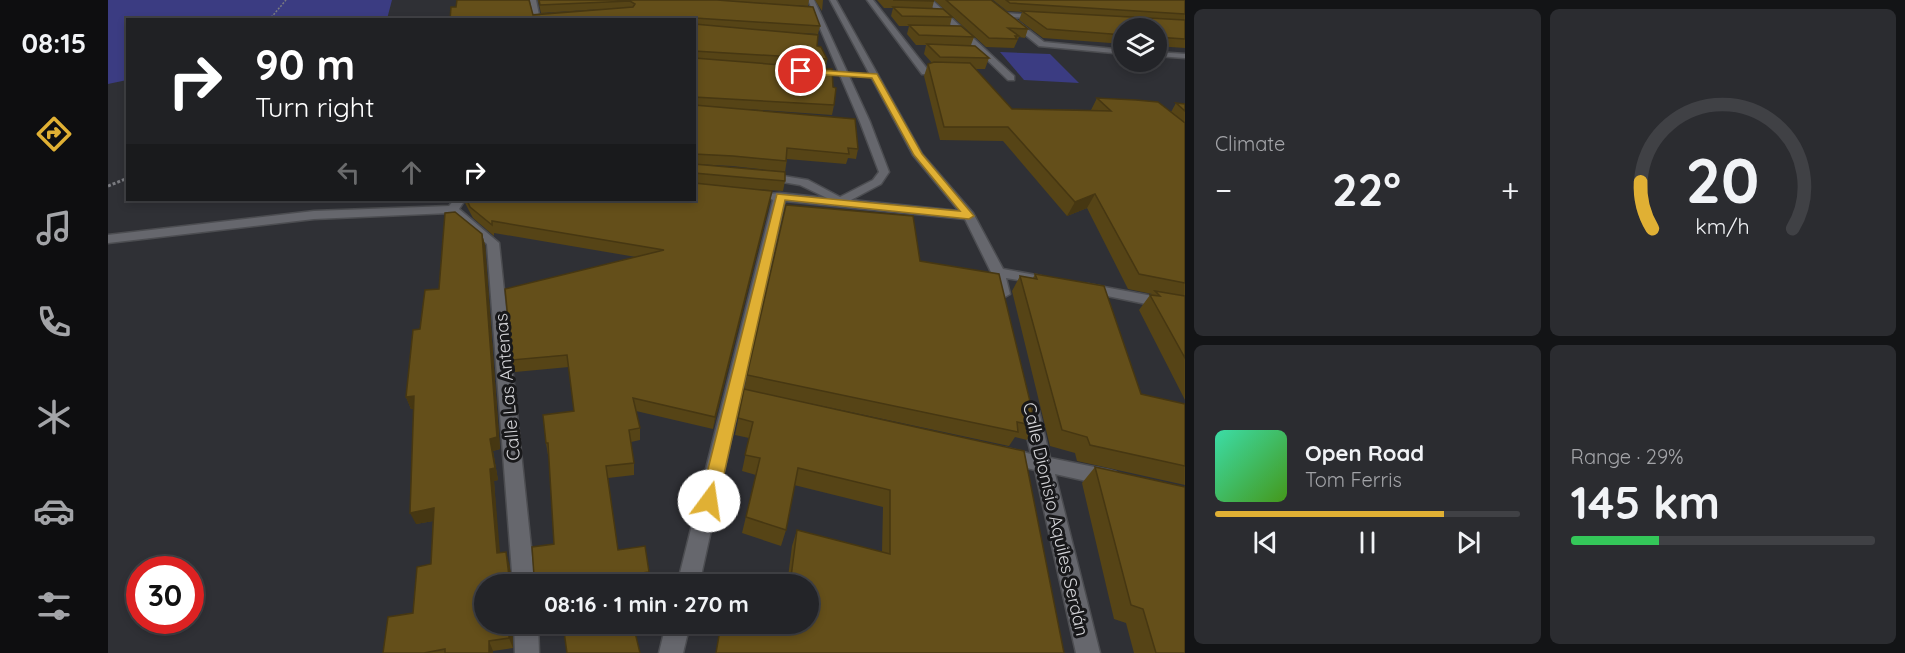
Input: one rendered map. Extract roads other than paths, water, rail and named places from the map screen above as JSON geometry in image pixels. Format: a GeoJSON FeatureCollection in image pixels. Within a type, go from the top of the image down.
{"type":"FeatureCollection","features":[{"type":"Feature","properties":{"kind":"street"},"geometry":{"type":"LineString","coordinates":[[533,0],[537,18],[548,16]]}},
{"type":"Feature","properties":{"kind":"street"},"geometry":{"type":"LineString","coordinates":[[810,0],[848,74],[884,172],[877,182],[839,202]]}},
{"type":"Feature","properties":{"kind":"street"},"geometry":{"type":"LineString","coordinates":[[833,0],[869,76],[918,155],[969,216],[998,272],[1008,317]]}},
{"type":"Feature","properties":{"kind":"street"},"geometry":{"type":"LineString","coordinates":[[870,0],[925,72]]}},
{"type":"Feature","properties":{"kind":"street"},"geometry":{"type":"LineString","coordinates":[[928,0],[1011,78]]}},
{"type":"Feature","properties":{"kind":"street"},"geometry":{"type":"LineString","coordinates":[[986,0],[1042,44],[1058,48],[1113,51]]}},
{"type":"Feature","properties":{"kind":"street"},"geometry":{"type":"LineString","coordinates":[[803,9],[815,10]]}},
{"type":"Feature","properties":{"kind":"street"},"geometry":{"type":"LineString","coordinates":[[881,12],[891,13]]}},
{"type":"Feature","properties":{"kind":"street"},"geometry":{"type":"LineString","coordinates":[[933,14],[943,14]]}},
{"type":"Feature","properties":{"kind":"street"},"geometry":{"type":"LineString","coordinates":[[1004,15],[1049,17]]}},
{"type":"Feature","properties":{"kind":"street"},"geometry":{"type":"LineString","coordinates":[[893,30],[904,30]]}},
{"type":"Feature","properties":{"kind":"street"},"geometry":{"type":"LineString","coordinates":[[950,31],[962,32]]}},
{"type":"Feature","properties":{"kind":"street"},"geometry":{"type":"LineString","coordinates":[[818,38],[830,39]]}},
{"type":"Feature","properties":{"kind":"street"},"geometry":{"type":"LineString","coordinates":[[909,49],[919,50]]}},
{"type":"Feature","properties":{"kind":"street"},"geometry":{"type":"LineString","coordinates":[[972,51],[983,52]]}},
{"type":"Feature","properties":{"kind":"street"},"geometry":{"type":"LineString","coordinates":[[1167,55],[1185,56]]}},
{"type":"Feature","properties":{"kind":"street"},"geometry":{"type":"LineString","coordinates":[[832,73],[848,74]]}},
{"type":"Feature","properties":{"kind":"street"},"geometry":{"type":"LineString","coordinates":[[854,121],[865,122]]}},
{"type":"Feature","properties":{"kind":"street"},"geometry":{"type":"LineString","coordinates":[[752,175],[798,179],[820,187],[839,202]]}},
{"type":"Feature","properties":{"kind":"street"},"geometry":{"type":"LineString","coordinates":[[759,194],[969,216]]}},
{"type":"Feature","properties":{"kind":"street"},"geometry":{"type":"LineString","coordinates":[[691,574],[735,396],[780,196]]}},
{"type":"Feature","properties":{"kind":"street"},"geometry":{"type":"LineString","coordinates":[[108,239],[324,214],[456,204]]}},
{"type":"Feature","properties":{"kind":"street","name":"Calle Las Antenas"},"geometry":{"type":"LineString","coordinates":[[456,204],[493,243],[523,574]]}},
{"type":"Feature","properties":{"kind":"street"},"geometry":{"type":"LineString","coordinates":[[998,272],[1185,307]]}},
{"type":"Feature","properties":{"kind":"street"},"geometry":{"type":"LineString","coordinates":[[735,396],[780,406]]}},
{"type":"Feature","properties":{"kind":"street","name":"Calle Dionisio Aquiles Serdán"},"geometry":{"type":"LineString","coordinates":[[1027,396],[1088,653]]}},
{"type":"Feature","properties":{"kind":"street"},"geometry":{"type":"LineString","coordinates":[[986,451],[1130,483]]}},
{"type":"Feature","properties":{"kind":"street"},"geometry":{"type":"LineString","coordinates":[[526,634],[527,653]]}},
{"type":"Feature","properties":{"kind":"street"},"geometry":{"type":"LineString","coordinates":[[671,653],[676,634]]}}]}
